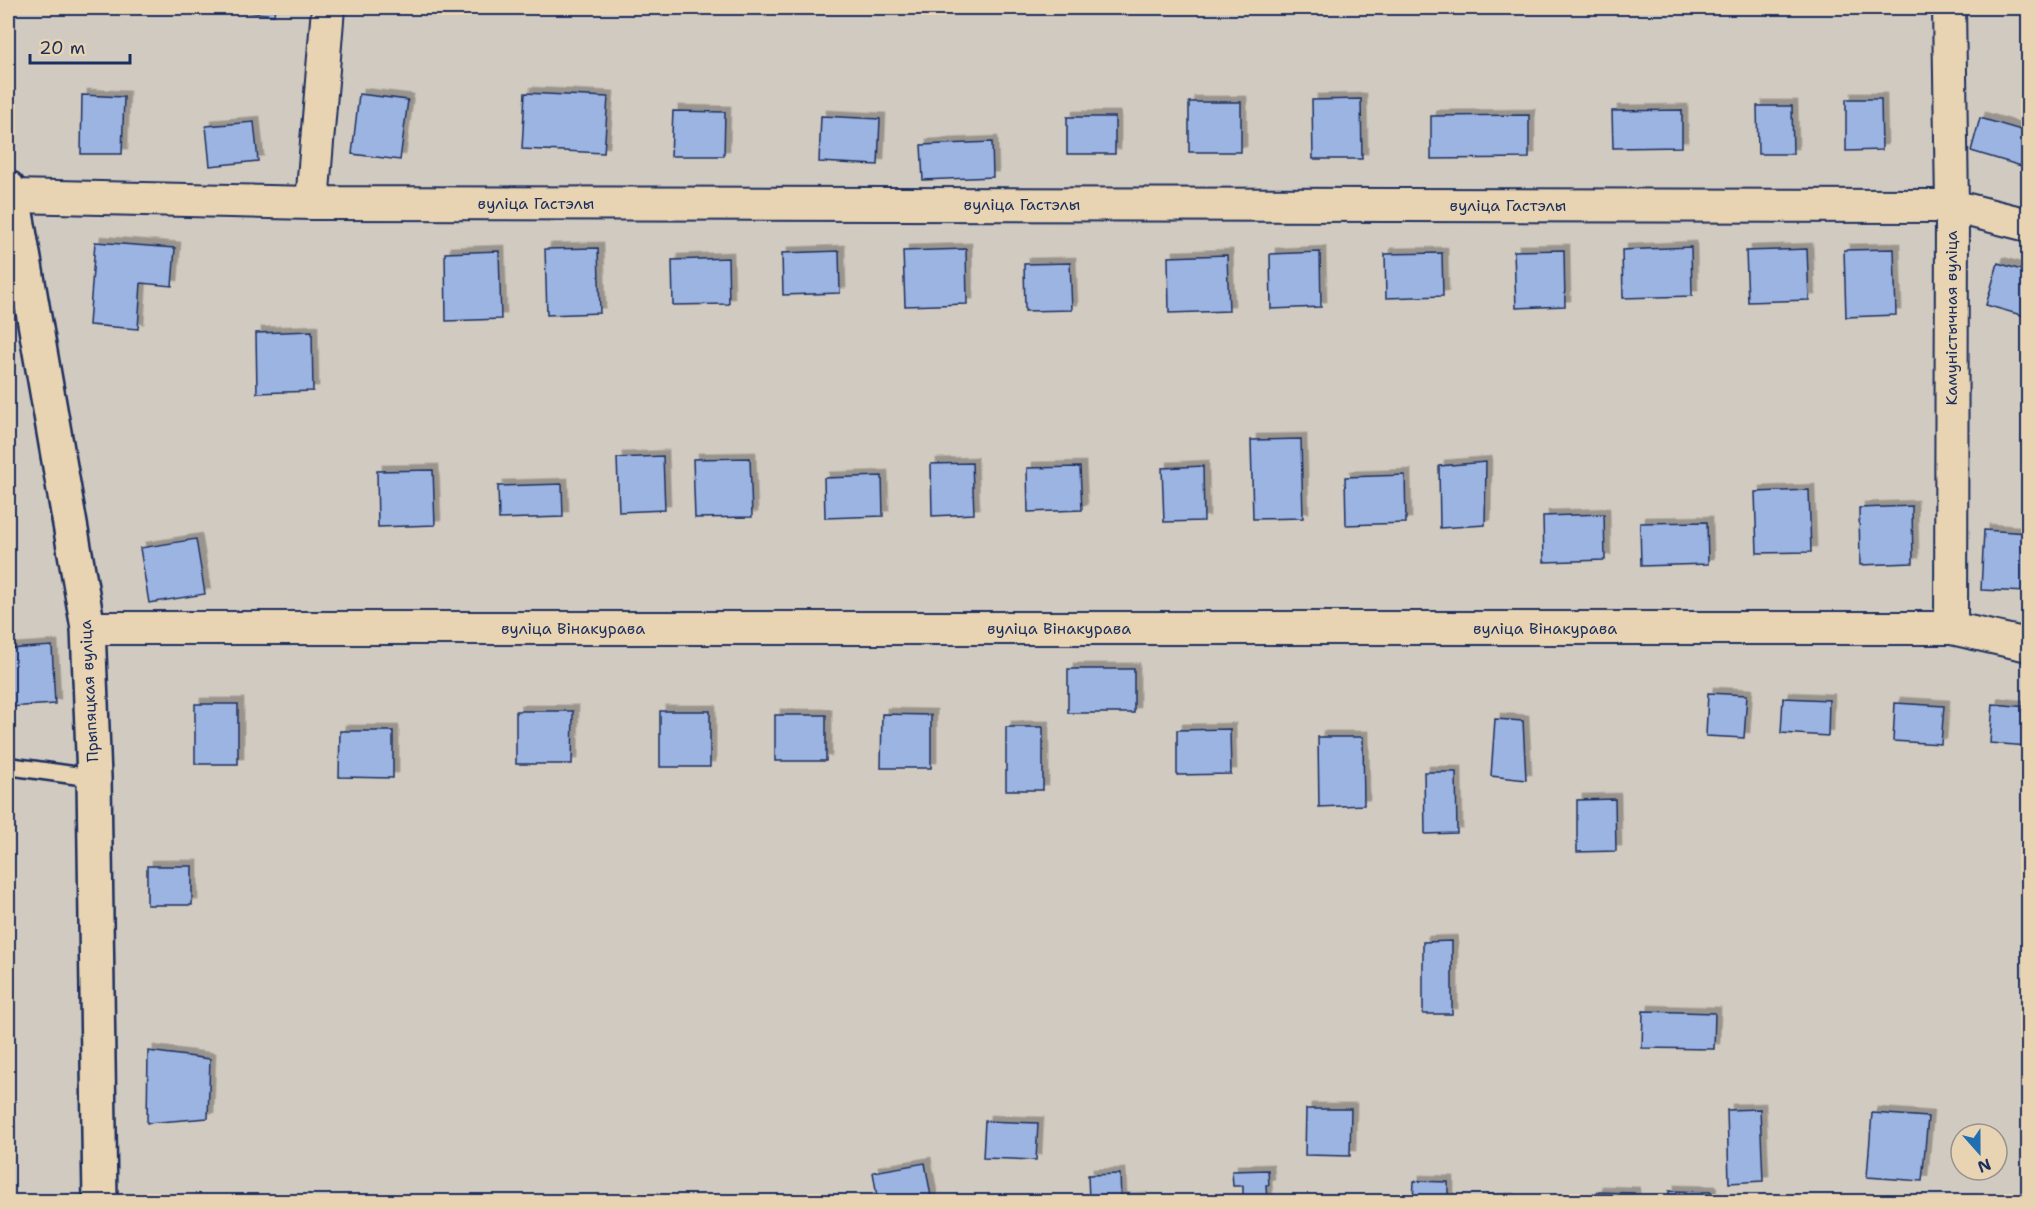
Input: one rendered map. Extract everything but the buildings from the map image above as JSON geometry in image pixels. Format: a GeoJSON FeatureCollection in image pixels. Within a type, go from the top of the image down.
{"type":"FeatureCollection","features":[{"type":"Feature","properties":{"kind":"main road","name":"Прыпяцкая вуліца"},"geometry":{"type":"LineString","coordinates":[[10,192],[88,628],[94,778],[100,1202]]}},
{"type":"Feature","properties":{"kind":"street"},"geometry":{"type":"LineString","coordinates":[[312,202],[328,8]]}},
{"type":"Feature","properties":{"kind":"street","name":"Камуністычная вуліца"},"geometry":{"type":"LineString","coordinates":[[1949,8],[1952,206],[1951,628]]}},
{"type":"Feature","properties":{"kind":"street","name":"вуліца Гастэлы"},"geometry":{"type":"LineString","coordinates":[[10,192],[312,202],[1952,206],[2028,225]]}},
{"type":"Feature","properties":{"kind":"street","name":"вуліца Вінакурава"},"geometry":{"type":"LineString","coordinates":[[88,628],[1951,628],[2028,645]]}},
{"type":"Feature","properties":{"kind":"lane"},"geometry":{"type":"LineString","coordinates":[[8,766],[94,778]]}}]}
